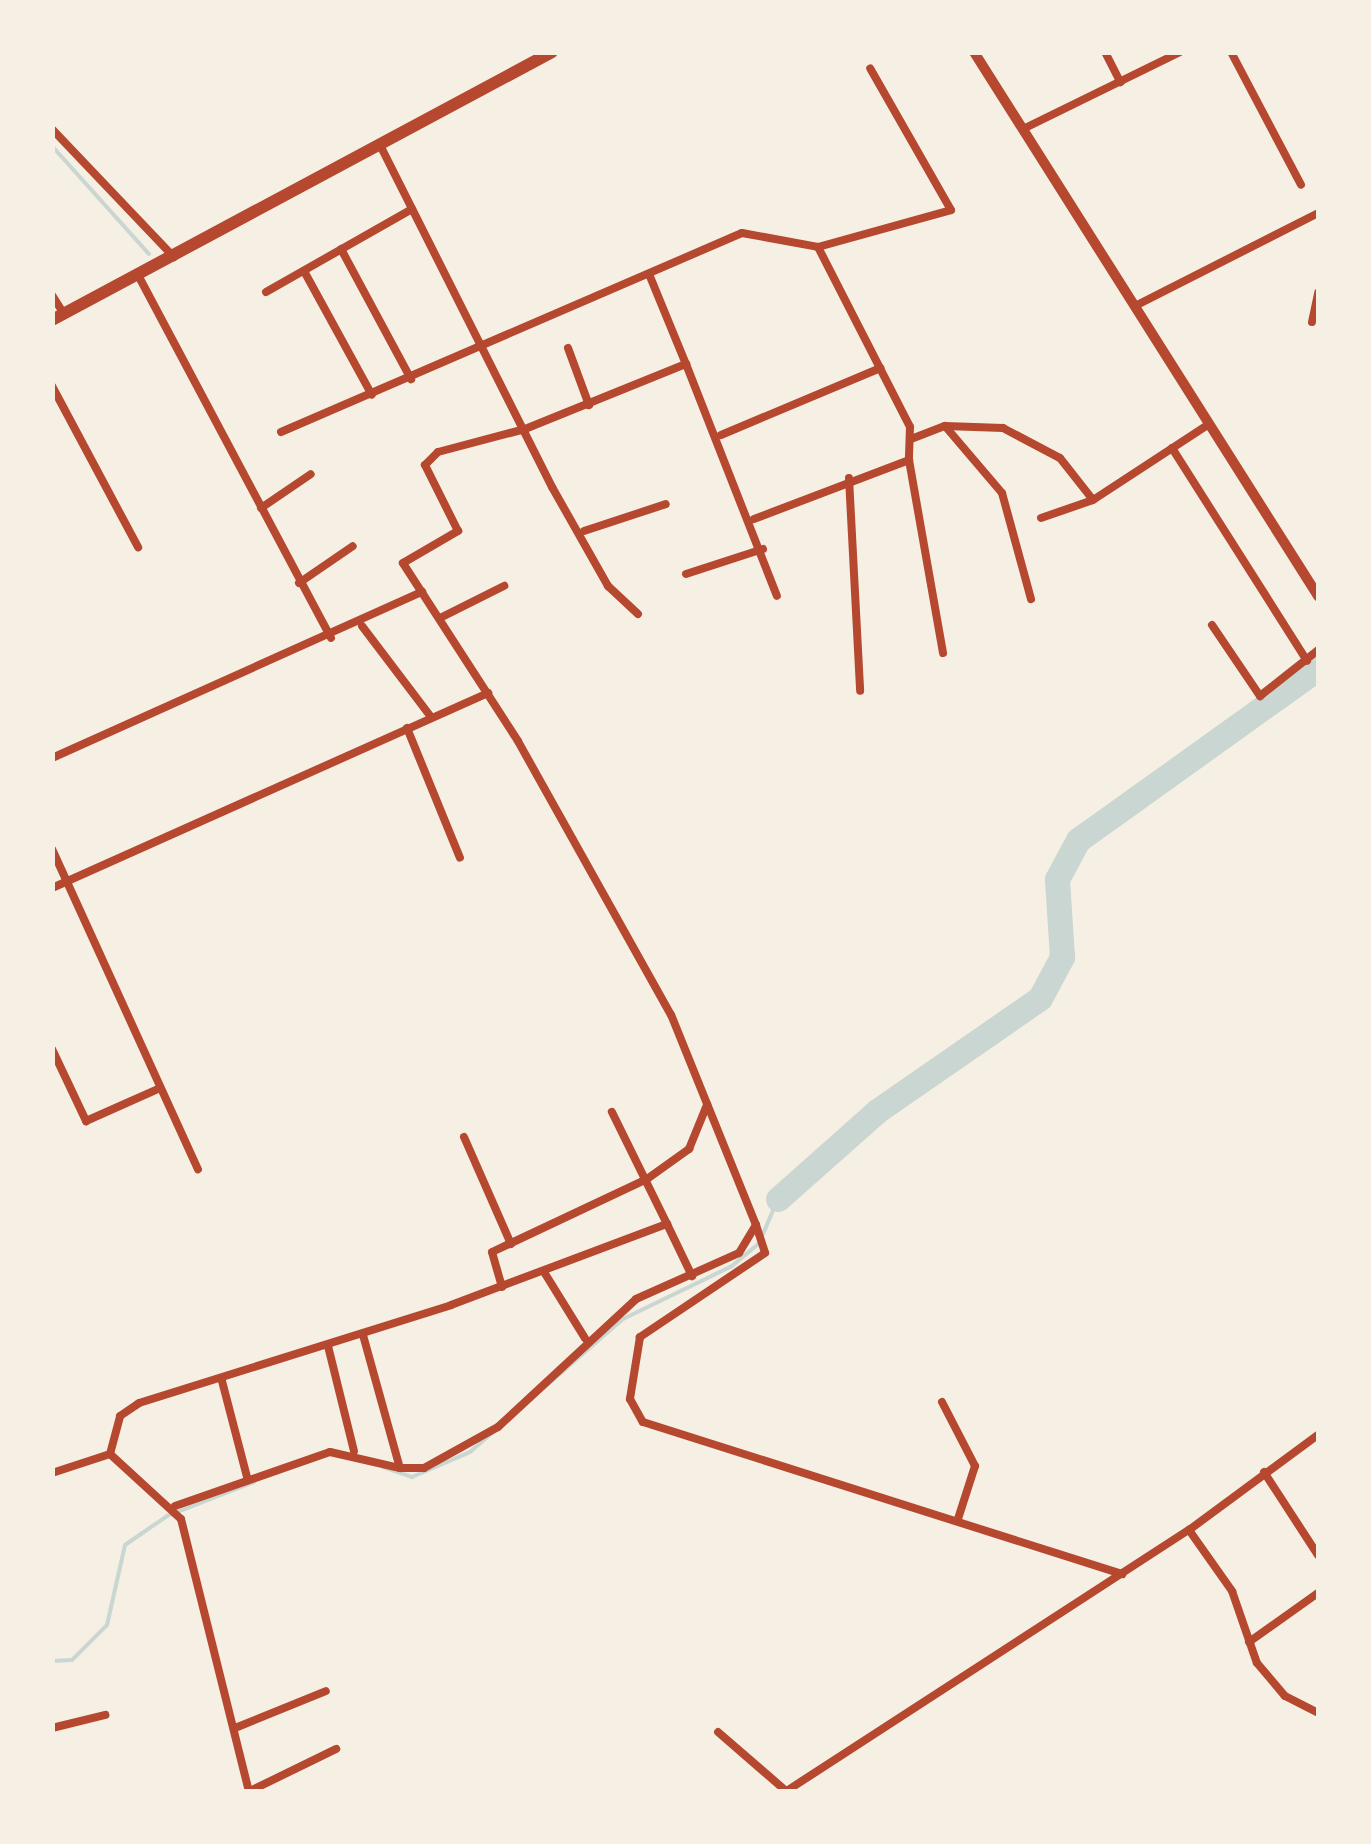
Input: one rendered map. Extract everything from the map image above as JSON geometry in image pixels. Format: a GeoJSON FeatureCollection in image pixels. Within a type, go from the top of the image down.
{"type":"FeatureCollection","features":[{"type":"Feature","properties":{"kind":"main road"},"geometry":{"type":"LineString","coordinates":[[58,317],[551,53]]}},
{"type":"Feature","properties":{"kind":"street"},"geometry":{"type":"LineString","coordinates":[[974,52],[1318,596]]}},
{"type":"Feature","properties":{"kind":"street"},"geometry":{"type":"LineString","coordinates":[[1104,52],[1120,82]]}},
{"type":"Feature","properties":{"kind":"street"},"geometry":{"type":"LineString","coordinates":[[1022,130],[1180,52]]}},
{"type":"Feature","properties":{"kind":"street"},"geometry":{"type":"LineString","coordinates":[[1231,52],[1301,185]]}},
{"type":"Feature","properties":{"kind":"street"},"geometry":{"type":"LineString","coordinates":[[281,432],[742,233],[818,247],[952,208],[870,68]]}},
{"type":"Feature","properties":{"kind":"street"},"geometry":{"type":"LineString","coordinates":[[52,129],[174,257]]}},
{"type":"Feature","properties":{"kind":"street"},"geometry":{"type":"LineString","coordinates":[[380,147],[525,429],[584,532],[608,586],[638,614]]}},
{"type":"Feature","properties":{"kind":"street"},"geometry":{"type":"LineString","coordinates":[[266,292],[412,209]]}},
{"type":"Feature","properties":{"kind":"street"},"geometry":{"type":"LineString","coordinates":[[1135,306],[1318,213]]}},
{"type":"Feature","properties":{"kind":"street"},"geometry":{"type":"LineString","coordinates":[[818,247],[880,368],[911,439],[909,460],[942,653]]}},
{"type":"Feature","properties":{"kind":"street"},"geometry":{"type":"LineString","coordinates":[[341,248],[411,379]]}},
{"type":"Feature","properties":{"kind":"street"},"geometry":{"type":"LineString","coordinates":[[304,270],[372,395]]}},
{"type":"Feature","properties":{"kind":"street"},"geometry":{"type":"LineString","coordinates":[[146,271],[261,508],[331,638]]}},
{"type":"Feature","properties":{"kind":"street"},"geometry":{"type":"LineString","coordinates":[[649,274],[754,519],[776,596]]}},
{"type":"Feature","properties":{"kind":"street"},"geometry":{"type":"LineString","coordinates":[[1312,322],[1318,294]]}},
{"type":"Feature","properties":{"kind":"street"},"geometry":{"type":"LineString","coordinates":[[52,296],[58,317]]}},
{"type":"Feature","properties":{"kind":"street"},"geometry":{"type":"LineString","coordinates":[[568,348],[589,405]]}},
{"type":"Feature","properties":{"kind":"street"},"geometry":{"type":"LineString","coordinates":[[686,364],[589,405],[427,462],[458,532],[404,558],[488,693],[670,1015],[757,1226],[766,1238],[750,1267],[645,1330],[632,1374],[638,1416],[675,1435],[958,1519],[1122,1574]]}},
{"type":"Feature","properties":{"kind":"street"},"geometry":{"type":"LineString","coordinates":[[721,436],[880,368]]}},
{"type":"Feature","properties":{"kind":"street"},"geometry":{"type":"LineString","coordinates":[[52,386],[138,547]]}},
{"type":"Feature","properties":{"kind":"street"},"geometry":{"type":"LineString","coordinates":[[1041,518],[1093,500],[1210,424]]}},
{"type":"Feature","properties":{"kind":"street"},"geometry":{"type":"LineString","coordinates":[[911,439],[945,426],[1003,428],[1060,458],[1093,500]]}},
{"type":"Feature","properties":{"kind":"street"},"geometry":{"type":"LineString","coordinates":[[945,426],[1002,493],[1031,599]]}},
{"type":"Feature","properties":{"kind":"street"},"geometry":{"type":"LineString","coordinates":[[1172,448],[1312,656],[1260,696],[1212,625]]}},
{"type":"Feature","properties":{"kind":"street"},"geometry":{"type":"LineString","coordinates":[[754,519],[849,478],[909,460]]}},
{"type":"Feature","properties":{"kind":"street"},"geometry":{"type":"LineString","coordinates":[[261,508],[311,474]]}},
{"type":"Feature","properties":{"kind":"street"},"geometry":{"type":"LineString","coordinates":[[849,478],[860,691]]}},
{"type":"Feature","properties":{"kind":"street"},"geometry":{"type":"LineString","coordinates":[[584,532],[666,504]]}},
{"type":"Feature","properties":{"kind":"street"},"geometry":{"type":"LineString","coordinates":[[299,583],[352,546]]}},
{"type":"Feature","properties":{"kind":"street"},"geometry":{"type":"LineString","coordinates":[[686,574],[763,548]]}},
{"type":"Feature","properties":{"kind":"street"},"geometry":{"type":"LineString","coordinates":[[440,618],[504,586]]}},
{"type":"Feature","properties":{"kind":"street"},"geometry":{"type":"LineString","coordinates":[[52,758],[362,626],[422,592]]}},
{"type":"Feature","properties":{"kind":"street"},"geometry":{"type":"LineString","coordinates":[[362,626],[431,717]]}},
{"type":"Feature","properties":{"kind":"street"},"geometry":{"type":"LineString","coordinates":[[52,888],[488,693]]}},
{"type":"Feature","properties":{"kind":"street"},"geometry":{"type":"LineString","coordinates":[[407,728],[460,858]]}},
{"type":"Feature","properties":{"kind":"street"},"geometry":{"type":"LineString","coordinates":[[52,849],[198,1169]]}},
{"type":"Feature","properties":{"kind":"street"},"geometry":{"type":"LineString","coordinates":[[52,1049],[56,1067],[86,1121],[160,1088]]}},
{"type":"Feature","properties":{"kind":"street"},"geometry":{"type":"LineString","coordinates":[[502,1287],[489,1254],[647,1179],[689,1149],[707,1106]]}},
{"type":"Feature","properties":{"kind":"street"},"geometry":{"type":"LineString","coordinates":[[612,1112],[692,1276]]}},
{"type":"Feature","properties":{"kind":"street"},"geometry":{"type":"LineString","coordinates":[[464,1136],[511,1244]]}},
{"type":"Feature","properties":{"kind":"street"},"geometry":{"type":"LineString","coordinates":[[110,1454],[126,1410],[363,1335],[667,1224]]}},
{"type":"Feature","properties":{"kind":"street"},"geometry":{"type":"LineString","coordinates":[[177,1512],[248,1477],[354,1451],[400,1468],[444,1460],[498,1427],[585,1338],[646,1293],[739,1254],[757,1226]]}},
{"type":"Feature","properties":{"kind":"street"},"geometry":{"type":"LineString","coordinates":[[544,1272],[585,1338]]}},
{"type":"Feature","properties":{"kind":"street"},"geometry":{"type":"LineString","coordinates":[[363,1335],[400,1468]]}},
{"type":"Feature","properties":{"kind":"street"},"geometry":{"type":"LineString","coordinates":[[328,1346],[354,1451]]}},
{"type":"Feature","properties":{"kind":"street"},"geometry":{"type":"LineString","coordinates":[[222,1382],[248,1477]]}},
{"type":"Feature","properties":{"kind":"street"},"geometry":{"type":"LineString","coordinates":[[942,1402],[975,1466],[958,1519]]}},
{"type":"Feature","properties":{"kind":"street"},"geometry":{"type":"LineString","coordinates":[[718,1732],[786,1791],[1189,1530],[1318,1435]]}},
{"type":"Feature","properties":{"kind":"street"},"geometry":{"type":"LineString","coordinates":[[52,1474],[110,1454]]}},
{"type":"Feature","properties":{"kind":"street"},"geometry":{"type":"LineString","coordinates":[[110,1454],[177,1512],[249,1791],[336,1749]]}},
{"type":"Feature","properties":{"kind":"street"},"geometry":{"type":"LineString","coordinates":[[1264,1472],[1318,1555]]}},
{"type":"Feature","properties":{"kind":"street"},"geometry":{"type":"LineString","coordinates":[[1189,1530],[1232,1591],[1249,1642],[1274,1686],[1318,1712]]}},
{"type":"Feature","properties":{"kind":"street"},"geometry":{"type":"LineString","coordinates":[[1249,1642],[1318,1592]]}},
{"type":"Feature","properties":{"kind":"street"},"geometry":{"type":"LineString","coordinates":[[234,1728],[326,1691]]}},
{"type":"Feature","properties":{"kind":"street"},"geometry":{"type":"LineString","coordinates":[[52,1728],[105,1715]]}},
{"type":"Feature","properties":{"kind":"waterway"},"geometry":{"type":"LineString","coordinates":[[52,146],[149,254]]}},
{"type":"Feature","properties":{"kind":"waterway"},"geometry":{"type":"LineString","coordinates":[[778,1199],[877,1111],[1040,998],[1062,957],[1057,879],[1078,840],[1318,668]]}},
{"type":"Feature","properties":{"kind":"waterway"},"geometry":{"type":"LineString","coordinates":[[763,1234],[778,1199]]}},
{"type":"Feature","properties":{"kind":"waterway"},"geometry":{"type":"LineString","coordinates":[[383,1467],[412,1477],[470,1452],[623,1319],[732,1266],[759,1243]]}},
{"type":"Feature","properties":{"kind":"waterway"},"geometry":{"type":"LineString","coordinates":[[52,1661],[72,1660],[107,1625],[125,1545],[167,1516],[254,1482]]}}]}
